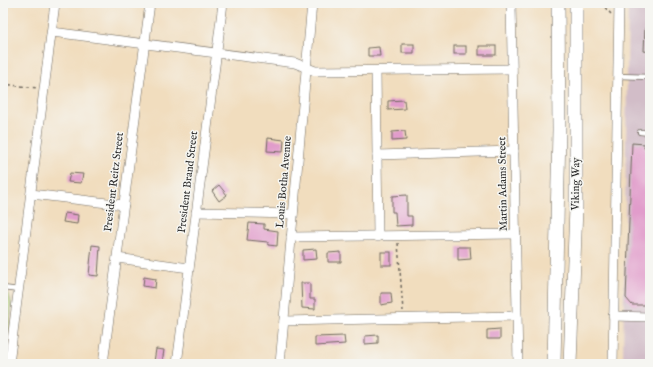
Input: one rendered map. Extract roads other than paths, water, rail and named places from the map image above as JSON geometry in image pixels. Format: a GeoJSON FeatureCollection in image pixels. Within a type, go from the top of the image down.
{"type":"FeatureCollection","features":[{"type":"Feature","properties":{"kind":"main road","name":"Viking Way"},"geometry":{"type":"LineString","coordinates":[[554,364],[559,130],[558,3]]}},
{"type":"Feature","properties":{"kind":"main road","name":"Viking Way"},"geometry":{"type":"LineString","coordinates":[[570,364],[576,208],[576,3]]}},
{"type":"Feature","properties":{"kind":"street"},"geometry":{"type":"LineString","coordinates":[[9,364],[55,3]]}},
{"type":"Feature","properties":{"kind":"street","name":"President Reitz Street"},"geometry":{"type":"LineString","coordinates":[[103,364],[150,3]]}},
{"type":"Feature","properties":{"kind":"street","name":"President Brand Street"},"geometry":{"type":"LineString","coordinates":[[177,364],[223,3]]}},
{"type":"Feature","properties":{"kind":"street","name":"Louis Botha Avenue"},"geometry":{"type":"LineString","coordinates":[[280,364],[312,3]]}},
{"type":"Feature","properties":{"kind":"street","name":"Martin Adams Street"},"geometry":{"type":"LineString","coordinates":[[511,3],[518,364]]}},
{"type":"Feature","properties":{"kind":"street"},"geometry":{"type":"LineString","coordinates":[[612,364],[619,3]]}},
{"type":"Feature","properties":{"kind":"street"},"geometry":{"type":"LineString","coordinates":[[52,32],[295,63],[315,71],[512,69]]}},
{"type":"Feature","properties":{"kind":"street"},"geometry":{"type":"LineString","coordinates":[[376,71],[378,237]]}},
{"type":"Feature","properties":{"kind":"street"},"geometry":{"type":"LineString","coordinates":[[377,155],[514,151]]}},
{"type":"Feature","properties":{"kind":"street"},"geometry":{"type":"LineString","coordinates":[[31,194],[124,205]]}},
{"type":"Feature","properties":{"kind":"street"},"geometry":{"type":"LineString","coordinates":[[196,212],[293,214]]}},
{"type":"Feature","properties":{"kind":"street"},"geometry":{"type":"LineString","coordinates":[[291,237],[398,237],[516,234]]}},
{"type":"Feature","properties":{"kind":"street"},"geometry":{"type":"LineString","coordinates":[[117,258],[189,268]]}},
{"type":"Feature","properties":{"kind":"street"},"geometry":{"type":"LineString","coordinates":[[284,321],[517,316]]}},
{"type":"Feature","properties":{"kind":"street"},"geometry":{"type":"LineString","coordinates":[[614,316],[650,317]]}},
{"type":"Feature","properties":{"kind":"lane"},"geometry":{"type":"LineString","coordinates":[[617,76],[650,77]]}},
{"type":"Feature","properties":{"kind":"lane"},"geometry":{"type":"LineString","coordinates":[[640,132],[650,133]]}},
{"type":"Feature","properties":{"kind":"lane"},"geometry":{"type":"LineString","coordinates":[[3,288],[18,290]]}}]}
